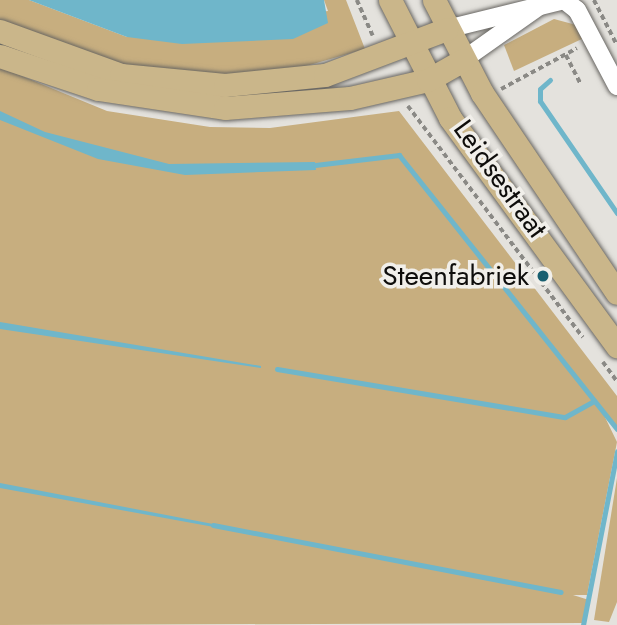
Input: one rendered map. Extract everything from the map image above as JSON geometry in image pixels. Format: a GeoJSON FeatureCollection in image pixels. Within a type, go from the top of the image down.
{"type":"FeatureCollection","features":[{"type":"Feature","properties":{"kind":"main road","name":"Leidsestraat"},"geometry":{"type":"LineString","coordinates":[[390,0],[409,44],[450,118],[606,349]]}},
{"type":"Feature","properties":{"kind":"main road","name":"Leidsestraat"},"geometry":{"type":"LineString","coordinates":[[434,0],[484,97],[617,293]]}},
{"type":"Feature","properties":{"kind":"main road"},"geometry":{"type":"LineString","coordinates":[[0,31],[121,75],[225,85],[325,75],[447,29]]}},
{"type":"Feature","properties":{"kind":"main road"},"geometry":{"type":"LineString","coordinates":[[0,56],[98,89],[225,108],[350,98],[428,80],[463,60]]}},
{"type":"Feature","properties":{"kind":"street"},"geometry":{"type":"LineString","coordinates":[[447,29],[544,2],[564,0],[593,40],[617,86]]}},
{"type":"Feature","properties":{"kind":"street"},"geometry":{"type":"LineString","coordinates":[[463,60],[544,2]]}},
{"type":"Feature","properties":{"kind":"path"},"geometry":{"type":"LineString","coordinates":[[594,0],[617,45]]}},
{"type":"Feature","properties":{"kind":"path","name":"Leidsestraat"},"geometry":{"type":"LineString","coordinates":[[484,97],[610,30]]}},
{"type":"Feature","properties":{"kind":"path"},"geometry":{"type":"LineString","coordinates":[[565,55],[581,84]]}},
{"type":"Feature","properties":{"kind":"path","name":"Leidsestraat"},"geometry":{"type":"LineString","coordinates":[[450,118],[426,132],[587,342]]}},
{"type":"Feature","properties":{"kind":"path"},"geometry":{"type":"LineString","coordinates":[[606,349],[617,381]]}},
{"type":"Feature","properties":{"kind":"shaded area"},"geometry":{"type":"Polygon","coordinates":[[[0,0],[29,0],[127,37],[328,11],[324,0],[346,0],[365,49],[282,73],[167,77],[0,28],[0,0]]]}},
{"type":"Feature","properties":{"kind":"shaded area"},"geometry":{"type":"Polygon","coordinates":[[[554,19],[580,26],[586,37],[514,71],[504,45],[554,19]]]}},
{"type":"Feature","properties":{"kind":"shaded area"},"geometry":{"type":"Polygon","coordinates":[[[0,67],[107,111],[210,127],[270,128],[399,111],[617,396],[617,426],[601,409],[617,442],[587,595],[573,595],[589,600],[582,623],[0,625],[0,67]]]}},
{"type":"Feature","properties":{"kind":"shaded area"},"geometry":{"type":"Polygon","coordinates":[[[617,478],[617,602],[609,622],[594,620],[617,478]]]}},
{"type":"Feature","properties":{"kind":"water"},"geometry":{"type":"Polygon","coordinates":[[[29,0],[324,0],[328,23],[293,39],[182,44],[127,37],[29,0]]]}},
{"type":"Feature","properties":{"kind":"water"},"geometry":{"type":"Polygon","coordinates":[[[0,111],[45,132],[169,164],[315,162],[316,170],[185,175],[98,159],[0,120],[0,111]]]}},
{"type":"Feature","properties":{"kind":"water"},"geometry":{"type":"Polygon","coordinates":[[[0,322],[261,366],[261,368],[0,329],[0,322]]]}},
{"type":"Feature","properties":{"kind":"water"},"geometry":{"type":"Polygon","coordinates":[[[0,483],[213,524],[214,527],[0,488],[0,483]]]}},
{"type":"Feature","properties":{"kind":"waterway"},"geometry":{"type":"LineString","coordinates":[[550,80],[540,89],[540,101],[617,213]]}},
{"type":"Feature","properties":{"kind":"waterway"},"geometry":{"type":"LineString","coordinates":[[315,165],[399,155],[617,429]]}},
{"type":"Feature","properties":{"kind":"waterway"},"geometry":{"type":"LineString","coordinates":[[277,369],[565,417],[594,401]]}},
{"type":"Feature","properties":{"kind":"waterway"},"geometry":{"type":"LineString","coordinates":[[583,625],[617,451]]}},
{"type":"Feature","properties":{"kind":"waterway"},"geometry":{"type":"LineString","coordinates":[[213,525],[561,592]]}},
{"type":"Feature","properties":{"kind":"place","name":"Steenfabriek"},"geometry":{"type":"Point","coordinates":[543,276]}}]}
